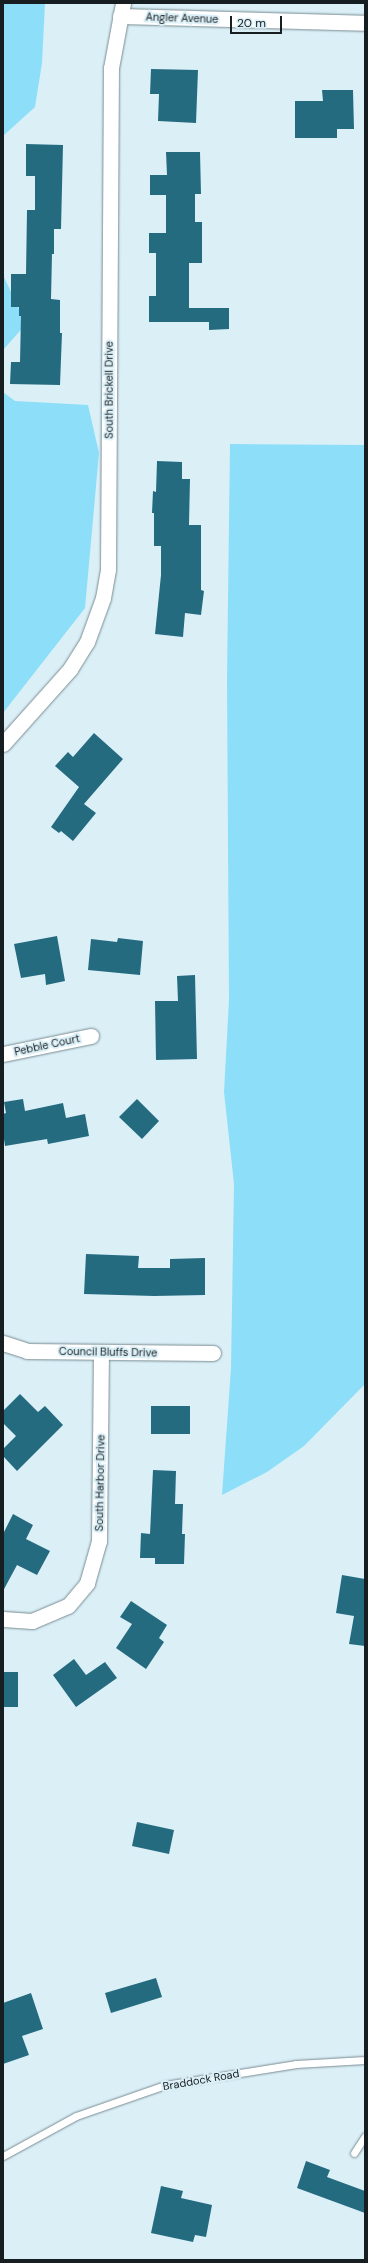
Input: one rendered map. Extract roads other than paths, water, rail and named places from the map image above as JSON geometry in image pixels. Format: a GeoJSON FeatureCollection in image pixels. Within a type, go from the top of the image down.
{"type":"FeatureCollection","features":[{"type":"Feature","properties":{"kind":"street","name":"Angler Avenue"},"geometry":{"type":"LineString","coordinates":[[121,9],[365,23]]}},
{"type":"Feature","properties":{"kind":"street","name":"South Brickell Drive"},"geometry":{"type":"LineString","coordinates":[[3,744],[70,669],[87,642],[104,598],[108,569],[111,68],[121,9]]}},
{"type":"Feature","properties":{"kind":"street","name":"Pebble Court"},"geometry":{"type":"LineString","coordinates":[[3,1054],[91,1036]]}},
{"type":"Feature","properties":{"kind":"street","name":"Council Bluffs Drive"},"geometry":{"type":"LineString","coordinates":[[3,1343],[27,1351],[101,1353],[213,1353]]}},
{"type":"Feature","properties":{"kind":"street","name":"South Harbor Drive"},"geometry":{"type":"LineString","coordinates":[[3,1619],[32,1621],[68,1606],[87,1583],[99,1541],[101,1353]]}},
{"type":"Feature","properties":{"kind":"lane","name":"Braddock Road"},"geometry":{"type":"LineString","coordinates":[[3,2156],[76,2116],[165,2085],[296,2064],[365,2060]]}},
{"type":"Feature","properties":{"kind":"lane"},"geometry":{"type":"LineString","coordinates":[[354,2153],[365,2136]]}}]}
